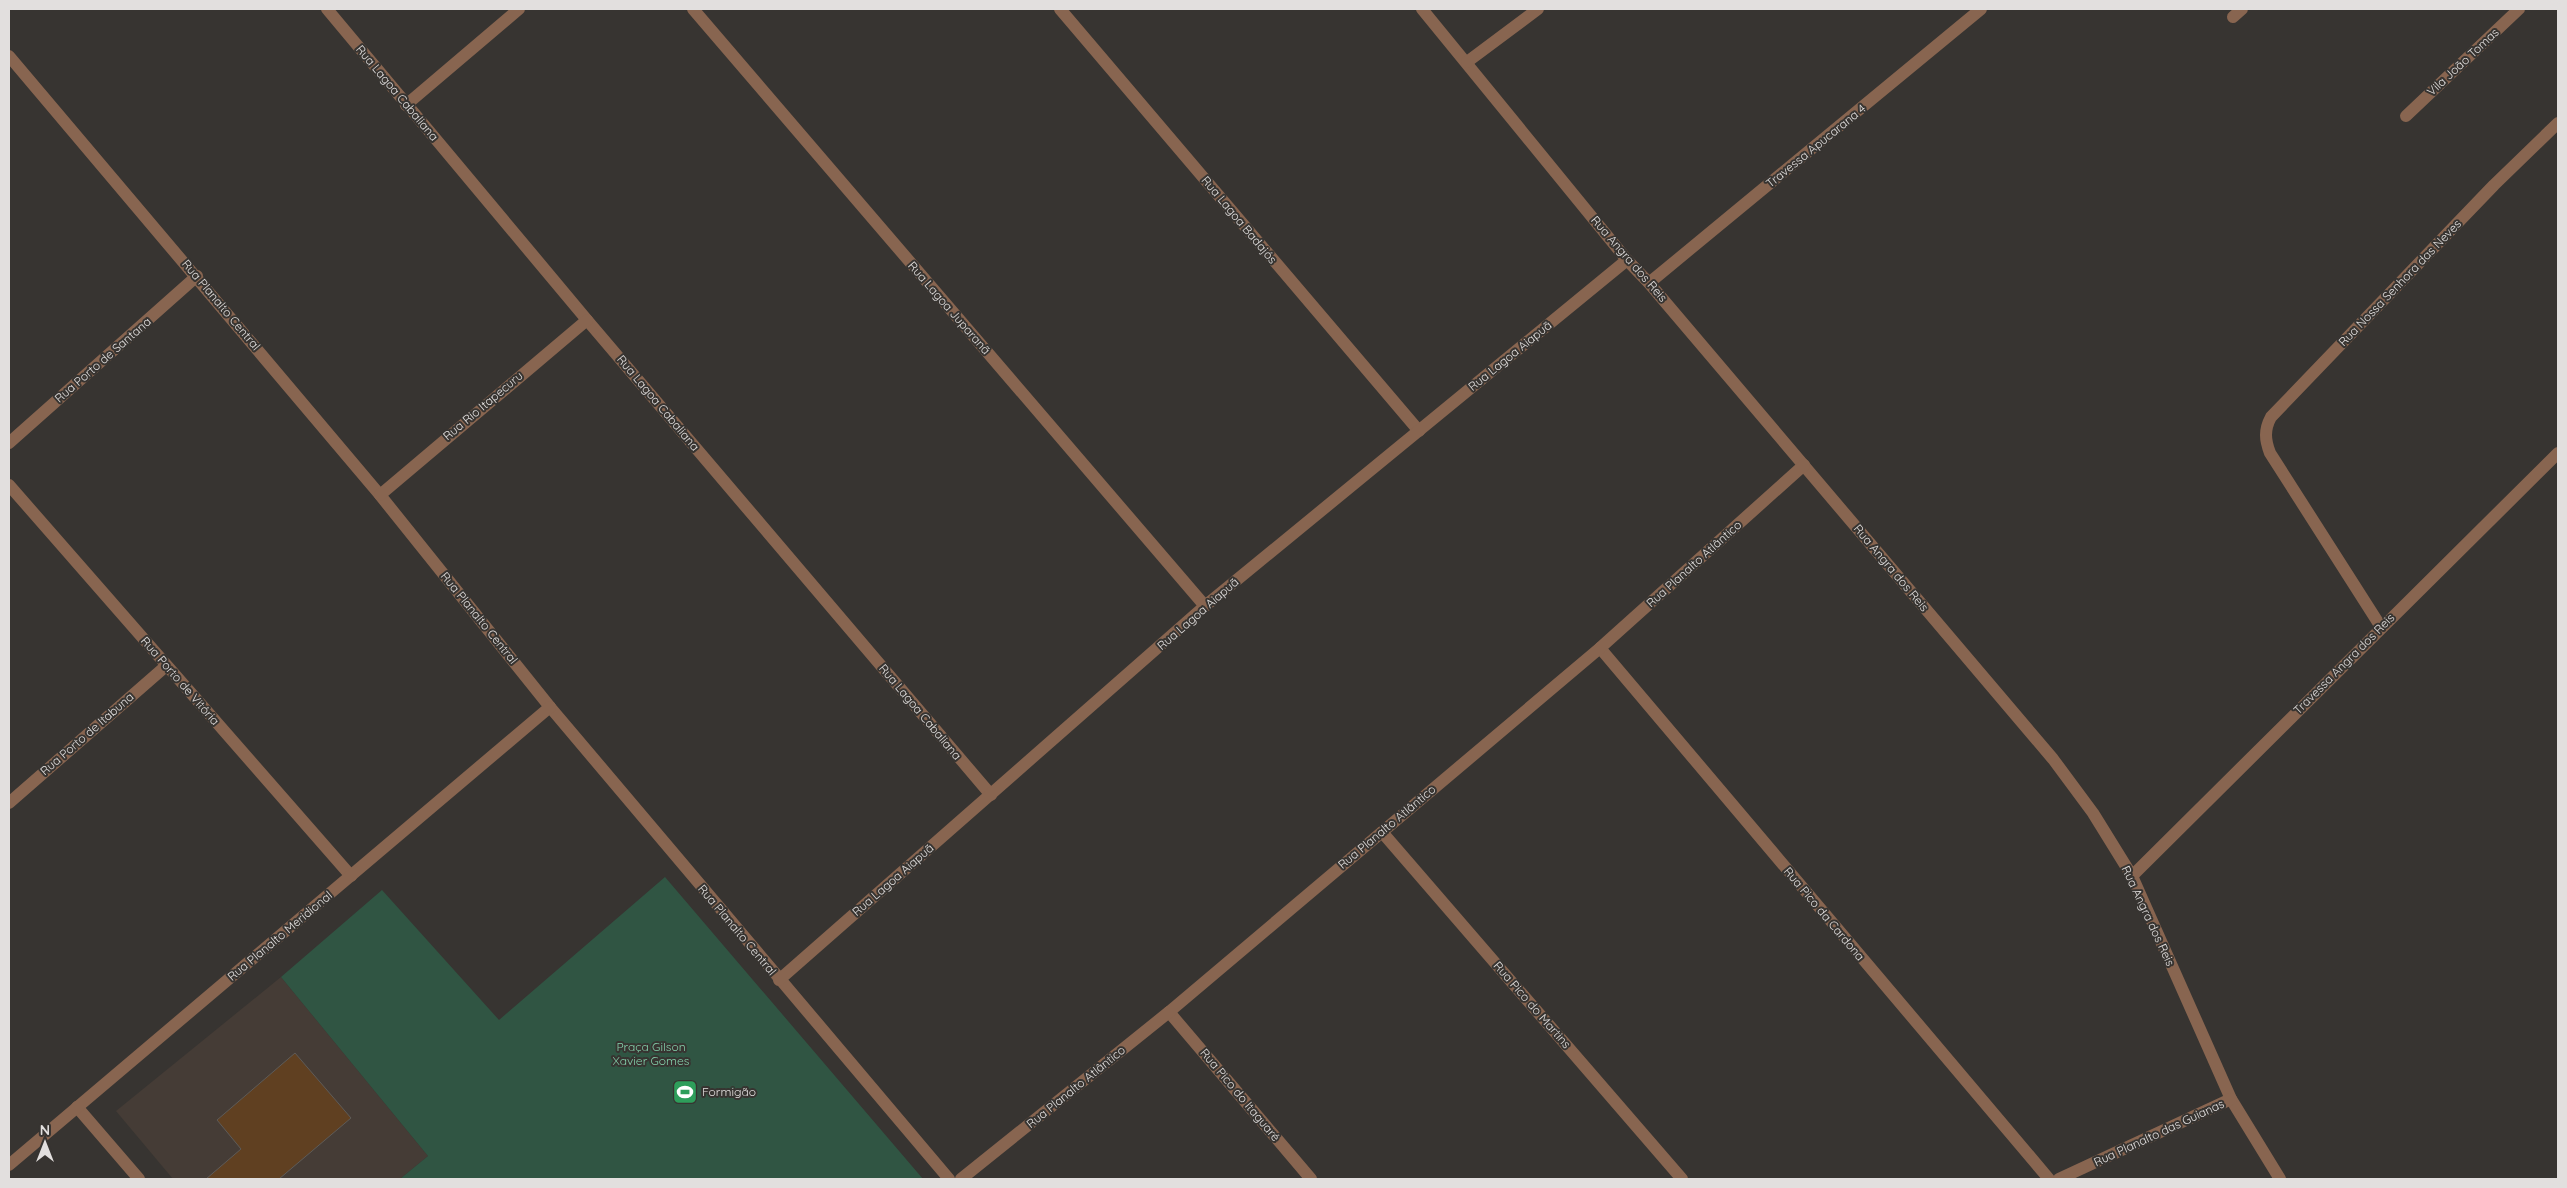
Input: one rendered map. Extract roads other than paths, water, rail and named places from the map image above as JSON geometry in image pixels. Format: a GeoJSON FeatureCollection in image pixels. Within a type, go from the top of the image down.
{"type":"FeatureCollection","features":[{"type":"Feature","properties":{"kind":"street","name":"Rua Lagoa Cabaliana"},"geometry":{"type":"LineString","coordinates":[[327,9],[587,320],[991,795]]}},
{"type":"Feature","properties":{"kind":"street"},"geometry":{"type":"LineString","coordinates":[[406,105],[519,9]]}},
{"type":"Feature","properties":{"kind":"street","name":"Rua Lagoa Juparanã"},"geometry":{"type":"LineString","coordinates":[[693,9],[1205,606]]}},
{"type":"Feature","properties":{"kind":"street","name":"Rua Lagoa Badajós"},"geometry":{"type":"LineString","coordinates":[[1060,9],[1419,431]]}},
{"type":"Feature","properties":{"kind":"street","name":"Rua Angra dos Reis"},"geometry":{"type":"LineString","coordinates":[[1422,9],[1627,260],[1650,283],[2053,759],[2093,813],[2132,876],[2231,1099],[2280,1179]]}},
{"type":"Feature","properties":{"kind":"street"},"geometry":{"type":"LineString","coordinates":[[1467,62],[1538,9]]}},
{"type":"Feature","properties":{"kind":"street","name":"Travessa Apucarana 4"},"geometry":{"type":"LineString","coordinates":[[1650,283],[1981,9]]}},
{"type":"Feature","properties":{"kind":"street","name":"Vila João Tomas"},"geometry":{"type":"LineString","coordinates":[[2406,116],[2519,9]]}},
{"type":"Feature","properties":{"kind":"street","name":"Rua Planalto Central"},"geometry":{"type":"LineString","coordinates":[[11,64],[197,276],[380,495],[550,707],[949,1179]]}},
{"type":"Feature","properties":{"kind":"street","name":"Rua Nossa Senhora das Neves"},"geometry":{"type":"LineString","coordinates":[[2381,627],[2270,453],[2265,433],[2271,417],[2494,185],[2558,123]]}},
{"type":"Feature","properties":{"kind":"street","name":"Rua Lagoa Aiapuã"},"geometry":{"type":"LineString","coordinates":[[779,980],[1205,606],[1627,260]]}},
{"type":"Feature","properties":{"kind":"street","name":"Rua Porto de Santana"},"geometry":{"type":"LineString","coordinates":[[9,443],[197,276]]}},
{"type":"Feature","properties":{"kind":"street","name":"Rua Rio Itapecuru"},"geometry":{"type":"LineString","coordinates":[[380,495],[587,320]]}},
{"type":"Feature","properties":{"kind":"street","name":"Travessa Angra dos Reis"},"geometry":{"type":"LineString","coordinates":[[2132,876],[2558,453]]}},
{"type":"Feature","properties":{"kind":"street","name":"Rua Planalto Atlântico"},"geometry":{"type":"LineString","coordinates":[[960,1179],[1169,1012],[1600,648],[1804,465]]}},
{"type":"Feature","properties":{"kind":"street","name":"Rua Porto de Vitória"},"geometry":{"type":"LineString","coordinates":[[9,486],[351,876]]}},
{"type":"Feature","properties":{"kind":"street","name":"Rua Pico da Cardona"},"geometry":{"type":"LineString","coordinates":[[1600,648],[2049,1179]]}},
{"type":"Feature","properties":{"kind":"street","name":"Rua Porto de Itabuna"},"geometry":{"type":"LineString","coordinates":[[9,803],[166,666]]}},
{"type":"Feature","properties":{"kind":"street","name":"Rua Planalto Meridional"},"geometry":{"type":"LineString","coordinates":[[9,1165],[550,707]]}},
{"type":"Feature","properties":{"kind":"street","name":"Rua Pico do Martins"},"geometry":{"type":"LineString","coordinates":[[1382,832],[1682,1179]]}},
{"type":"Feature","properties":{"kind":"street","name":"Rua Pico do Itaguaré"},"geometry":{"type":"LineString","coordinates":[[1169,1012],[1311,1179]]}},
{"type":"Feature","properties":{"kind":"street","name":"Rua Planalto das Guianas"},"geometry":{"type":"LineString","coordinates":[[2059,1179],[2231,1099]]}},
{"type":"Feature","properties":{"kind":"street"},"geometry":{"type":"LineString","coordinates":[[77,1107],[139,1179]]}},
{"type":"Feature","properties":{"kind":"place","name":"Formigão"},"geometry":{"type":"Point","coordinates":[685,1092]}},
{"type":"Feature","properties":{"kind":"park label","name":"Praça Gilson Xavier Gomes"},"geometry":{"type":"Point","coordinates":[651,1054]}}]}
